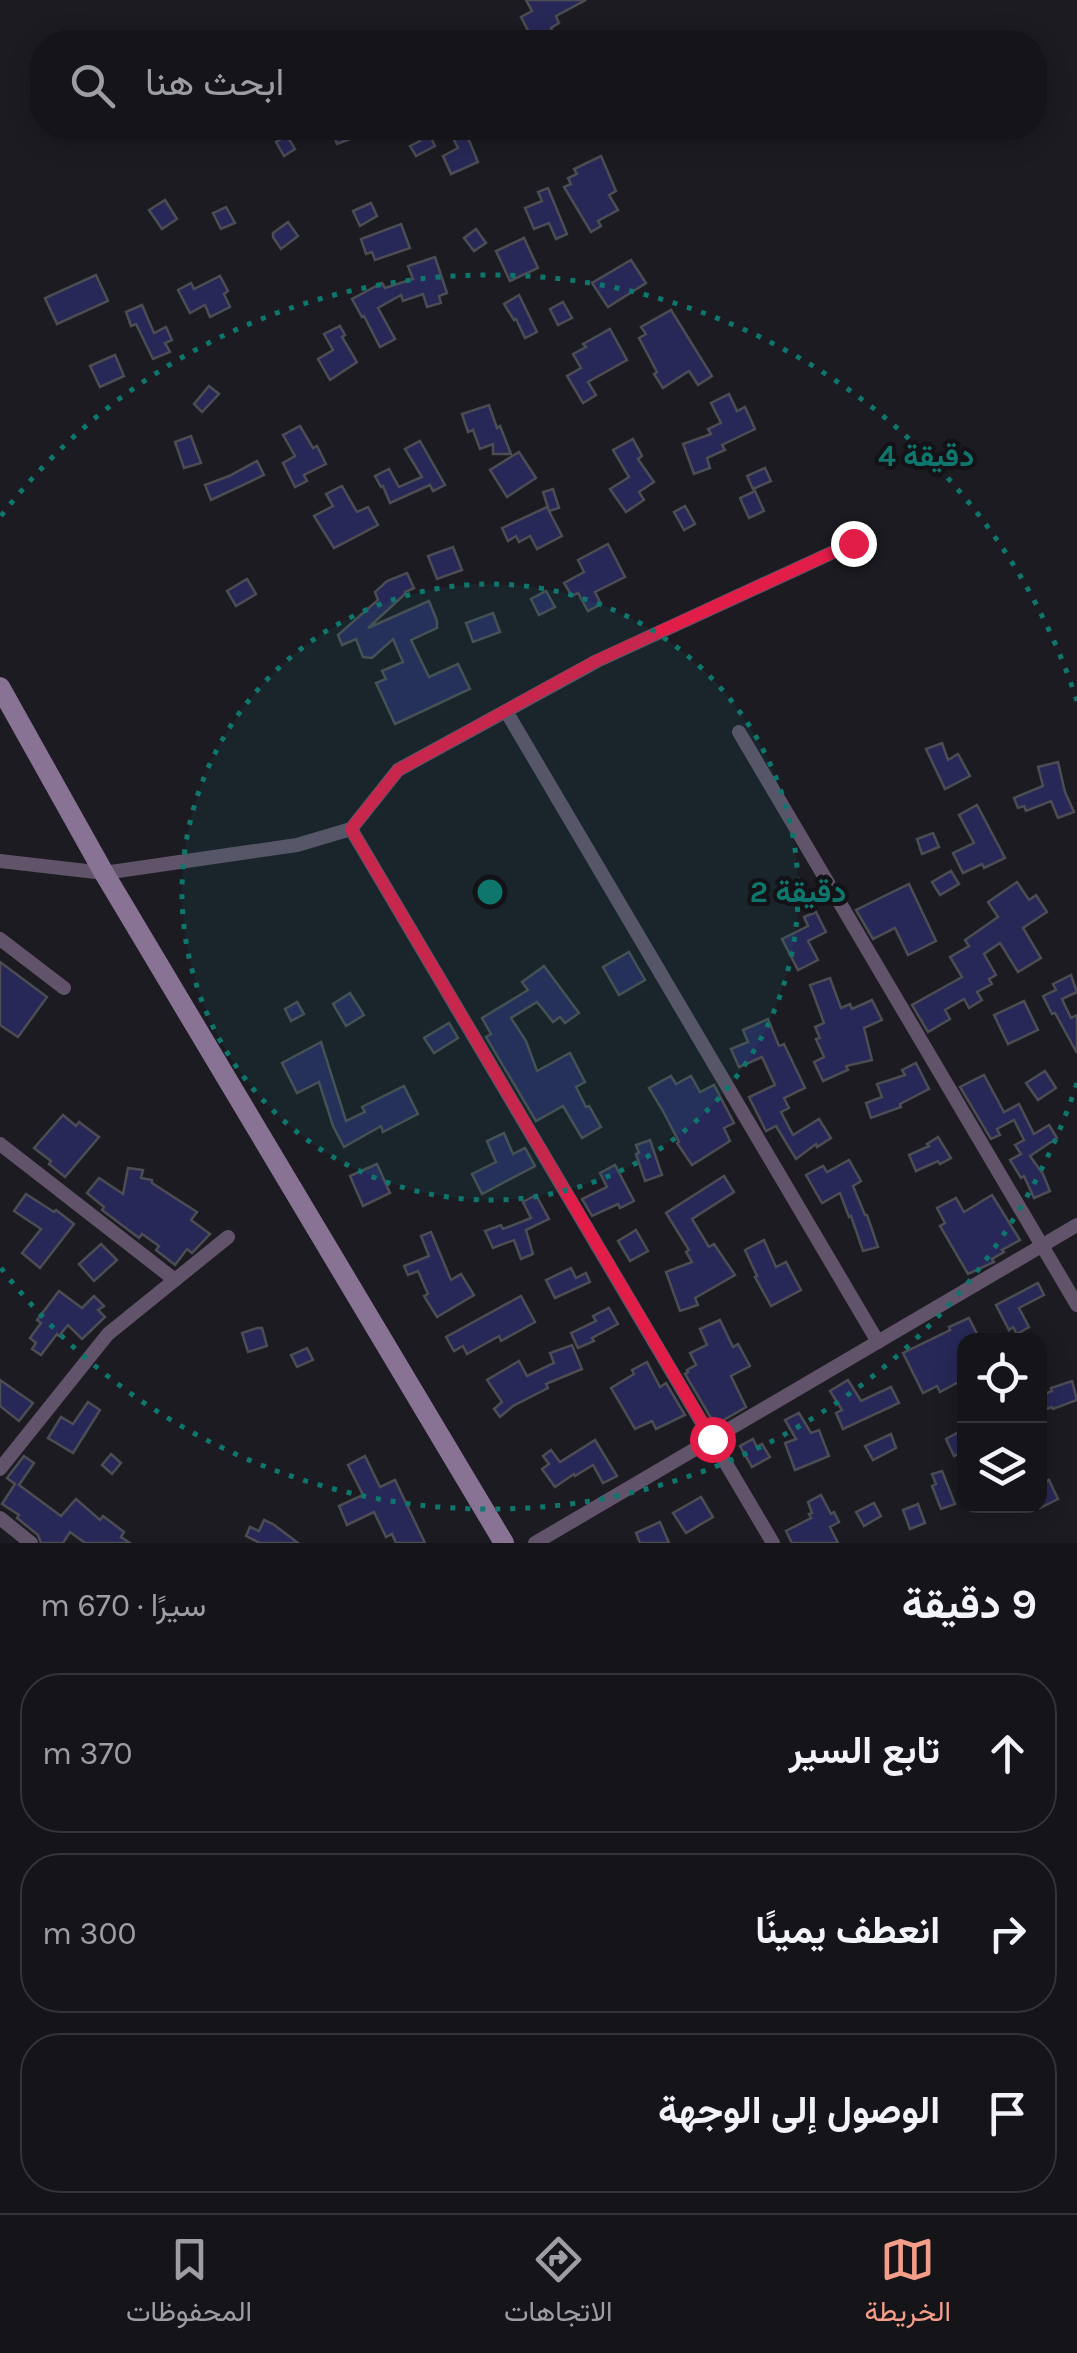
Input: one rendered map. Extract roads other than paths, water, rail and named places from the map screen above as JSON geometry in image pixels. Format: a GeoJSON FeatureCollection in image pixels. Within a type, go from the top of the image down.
{"type":"FeatureCollection","features":[{"type":"Feature","properties":{"kind":"street"},"geometry":{"type":"LineString","coordinates":[[0,861],[104,872],[298,845],[351,829],[398,770],[596,661],[853,543]]}},
{"type":"Feature","properties":{"kind":"street"},"geometry":{"type":"LineString","coordinates":[[0,687],[104,872],[504,1543]]}},
{"type":"Feature","properties":{"kind":"street"},"geometry":{"type":"LineString","coordinates":[[506,711],[878,1342]]}},
{"type":"Feature","properties":{"kind":"street"},"geometry":{"type":"LineString","coordinates":[[739,732],[1077,1306]]}},
{"type":"Feature","properties":{"kind":"street"},"geometry":{"type":"LineString","coordinates":[[351,829],[774,1543]]}},
{"type":"Feature","properties":{"kind":"street"},"geometry":{"type":"LineString","coordinates":[[0,938],[64,988]]}},
{"type":"Feature","properties":{"kind":"street"},"geometry":{"type":"LineString","coordinates":[[0,1144],[175,1280]]}},
{"type":"Feature","properties":{"kind":"street"},"geometry":{"type":"LineString","coordinates":[[535,1543],[1077,1225]]}},
{"type":"Feature","properties":{"kind":"street"},"geometry":{"type":"LineString","coordinates":[[0,1468],[108,1334],[228,1237]]}},
{"type":"Feature","properties":{"kind":"street"},"geometry":{"type":"LineString","coordinates":[[0,1518],[31,1543]]}}]}
